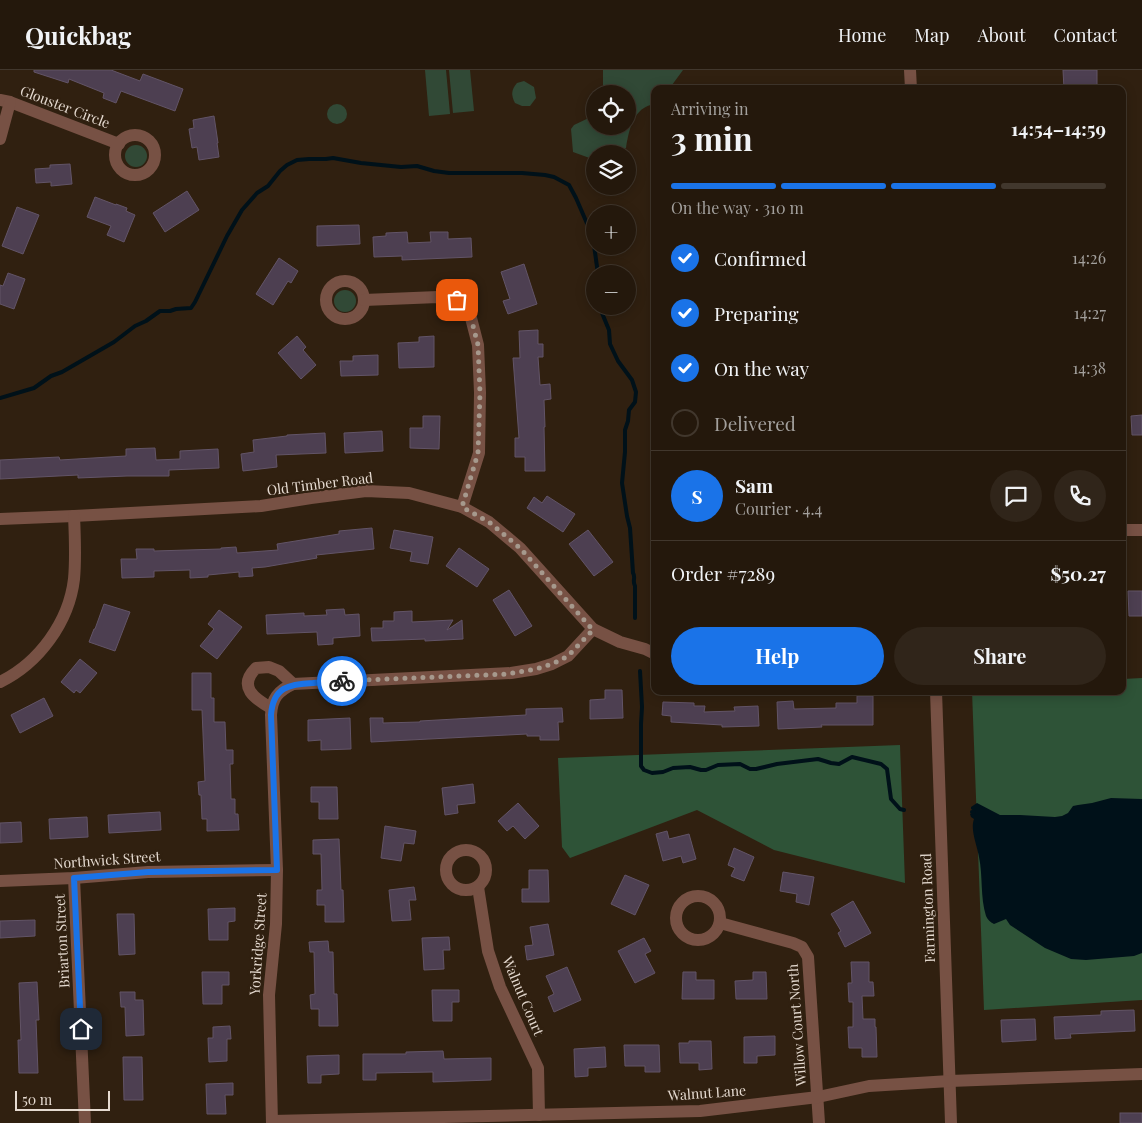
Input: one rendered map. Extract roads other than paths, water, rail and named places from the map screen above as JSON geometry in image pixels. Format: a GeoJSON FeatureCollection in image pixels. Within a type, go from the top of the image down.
{"type":"FeatureCollection","features":[{"type":"Feature","properties":{"kind":"street"},"geometry":{"type":"LineString","coordinates":[[910,70],[911,85]]}},
{"type":"Feature","properties":{"kind":"street"},"geometry":{"type":"LineString","coordinates":[[0,139],[5,101]]}},
{"type":"Feature","properties":{"kind":"street","name":"Glouster Circle"},"geometry":{"type":"LineString","coordinates":[[5,101],[118,144]]}},
{"type":"Feature","properties":{"kind":"street"},"geometry":{"type":"LineString","coordinates":[[364,300],[438,297],[457,300],[470,314],[478,345],[480,393],[478,453],[462,507]]}},
{"type":"Feature","properties":{"kind":"street","name":"Old Timber Road"},"geometry":{"type":"LineString","coordinates":[[0,519],[261,506],[366,491],[410,493],[462,507],[489,522],[520,548],[593,630]]}},
{"type":"Feature","properties":{"kind":"street"},"geometry":{"type":"LineString","coordinates":[[0,682],[14,674],[40,651],[58,626],[70,601],[75,561],[74,516]]}},
{"type":"Feature","properties":{"kind":"street"},"geometry":{"type":"LineString","coordinates":[[1126,530],[1142,530]]}},
{"type":"Feature","properties":{"kind":"street"},"geometry":{"type":"LineString","coordinates":[[293,684],[279,671],[269,667],[256,668],[250,674],[248,684],[250,692],[259,701],[272,708],[278,694],[284,688],[293,684],[507,674],[552,664],[568,656],[593,630],[620,642],[651,650]]}},
{"type":"Feature","properties":{"kind":"street","name":"Farmington Road"},"geometry":{"type":"LineString","coordinates":[[936,695],[951,1123]]}},
{"type":"Feature","properties":{"kind":"street","name":"Yorkridge Street"},"geometry":{"type":"LineString","coordinates":[[272,708],[277,870],[276,924],[269,995],[272,1122]]}},
{"type":"Feature","properties":{"kind":"street","name":"Northwick Street"},"geometry":{"type":"LineString","coordinates":[[0,881],[148,872],[277,870]]}},
{"type":"Feature","properties":{"kind":"street","name":"Briarton Street"},"geometry":{"type":"LineString","coordinates":[[74,878],[85,1123]]}},
{"type":"Feature","properties":{"kind":"street","name":"Walnut Court"},"geometry":{"type":"LineString","coordinates":[[478,887],[488,951],[500,987],[538,1068],[539,1115]]}},
{"type":"Feature","properties":{"kind":"street","name":"Willow Court North"},"geometry":{"type":"LineString","coordinates":[[720,923],[793,943],[802,947],[808,957],[819,1123]]}},
{"type":"Feature","properties":{"kind":"street","name":"Walnut Lane"},"geometry":{"type":"LineString","coordinates":[[272,1122],[700,1111],[818,1097],[869,1086],[1142,1074]]}},
{"type":"Feature","properties":{"kind":"waterway"},"geometry":{"type":"LineString","coordinates":[[0,398],[34,388],[51,376],[62,372],[114,342],[135,326],[160,311],[191,308],[242,210],[257,193],[268,186],[280,171],[297,160],[333,158],[401,167],[417,166],[449,173],[522,173],[554,177],[569,185],[576,198],[589,228],[597,265]]}},
{"type":"Feature","properties":{"kind":"waterway"},"geometry":{"type":"LineString","coordinates":[[603,315],[609,330],[610,344],[618,361],[632,380],[636,392],[635,402],[629,410],[625,430],[622,483],[630,528],[635,586],[635,618]]}},
{"type":"Feature","properties":{"kind":"waterway"},"geometry":{"type":"LineString","coordinates":[[640,671],[642,707],[641,766],[644,770],[652,773],[663,772],[673,768],[690,767],[706,770],[718,765],[740,764],[750,769],[756,769],[777,764],[818,759],[839,764],[852,757],[881,764],[887,769],[891,799],[900,809],[904,810]]}}]}
